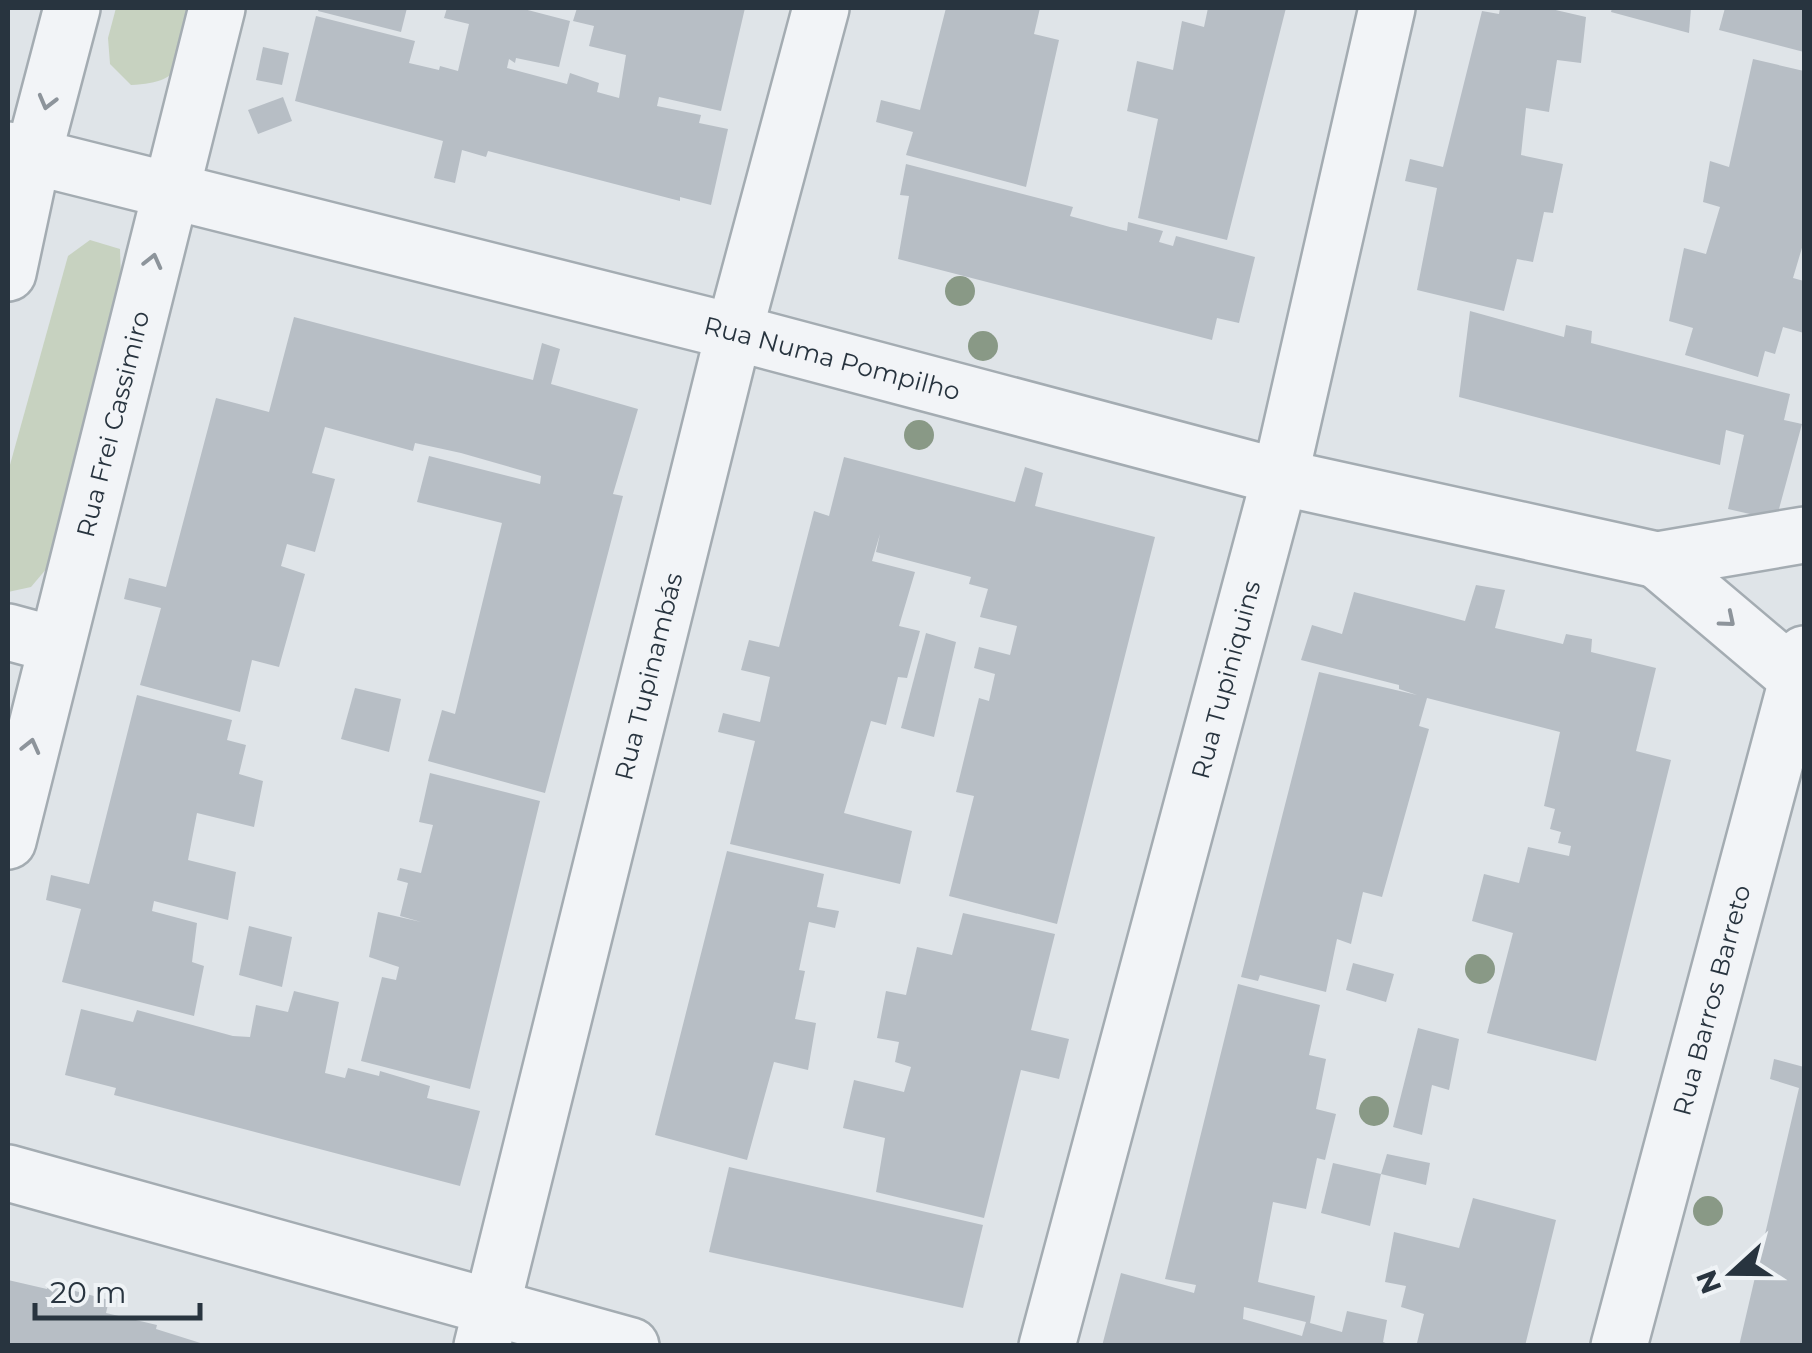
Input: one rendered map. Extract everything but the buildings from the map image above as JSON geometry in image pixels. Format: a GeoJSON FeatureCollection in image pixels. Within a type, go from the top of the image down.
{"type":"FeatureCollection","features":[{"type":"Feature","properties":{"kind":"street"},"geometry":{"type":"LineString","coordinates":[[8,273],[20,153],[72,8]]}},
{"type":"Feature","properties":{"kind":"street","name":"Rua Frei Cassimiro"},"geometry":{"type":"LineString","coordinates":[[8,841],[32,638],[171,192],[217,8]]}},
{"type":"Feature","properties":{"kind":"street","name":"Rua Tupinambás"},"geometry":{"type":"LineString","coordinates":[[487,1327],[734,332],[821,8]]}},
{"type":"Feature","properties":{"kind":"street","name":"Rua Tupiniquins"},"geometry":{"type":"LineString","coordinates":[[1047,1346],[1280,477],[1387,8]]}},
{"type":"Feature","properties":{"kind":"street","name":"Rua Numa Pompilho"},"geometry":{"type":"LineString","coordinates":[[20,153],[734,332],[1280,477],[1658,560],[1804,535]]}},
{"type":"Feature","properties":{"kind":"street","name":"Rua Numa Pompilho"},"geometry":{"type":"LineString","coordinates":[[1658,560],[1803,672]]}},
{"type":"Feature","properties":{"kind":"street","name":"Rua Barros Barreto"},"geometry":{"type":"LineString","coordinates":[[1618,1346],[1803,672]]}},
{"type":"Feature","properties":{"kind":"street"},"geometry":{"type":"LineString","coordinates":[[8,1173],[487,1327],[632,1346]]}},
{"type":"Feature","properties":{"kind":"green space"},"geometry":{"type":"Polygon","coordinates":[[[116,8],[195,8],[185,53],[174,72],[164,79],[131,85],[110,64],[108,38],[116,8]]]}},
{"type":"Feature","properties":{"kind":"green space"},"geometry":{"type":"Polygon","coordinates":[[[90,240],[120,249],[121,278],[47,568],[31,587],[8,592],[8,472],[68,256],[90,240]]]}}]}
